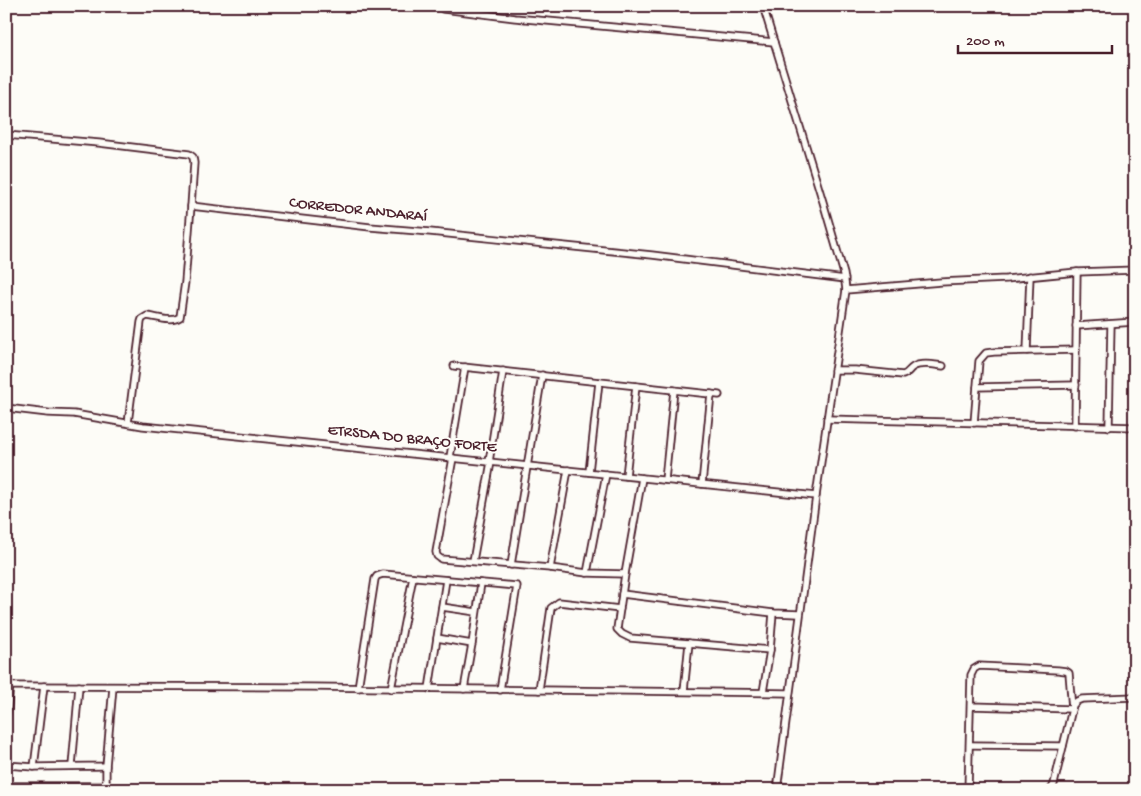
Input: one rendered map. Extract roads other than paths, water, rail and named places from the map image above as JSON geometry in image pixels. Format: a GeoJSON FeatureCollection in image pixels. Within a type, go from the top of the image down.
{"type":"FeatureCollection","features":[{"type":"Feature","properties":{"kind":"street"},"geometry":{"type":"LineString","coordinates":[[763,6],[823,202],[845,278],[846,290],[777,788],[806,790]]}},
{"type":"Feature","properties":{"kind":"street"},"geometry":{"type":"LineString","coordinates":[[443,9],[516,18],[774,42]]}},
{"type":"Feature","properties":{"kind":"street"},"geometry":{"type":"LineString","coordinates":[[6,135],[100,143],[189,154],[193,157],[191,206],[180,317],[170,320],[147,316],[142,319],[128,423]]}},
{"type":"Feature","properties":{"kind":"street","name":"CORREDOR ANDARAÍ"},"geometry":{"type":"LineString","coordinates":[[191,206],[845,278]]}},
{"type":"Feature","properties":{"kind":"street"},"geometry":{"type":"LineString","coordinates":[[846,290],[932,282],[1135,270]]}},
{"type":"Feature","properties":{"kind":"street"},"geometry":{"type":"LineString","coordinates":[[1075,426],[1077,272]]}},
{"type":"Feature","properties":{"kind":"street"},"geometry":{"type":"LineString","coordinates":[[1027,351],[1030,276]]}},
{"type":"Feature","properties":{"kind":"street"},"geometry":{"type":"LineString","coordinates":[[1076,326],[1135,322]]}},
{"type":"Feature","properties":{"kind":"street"},"geometry":{"type":"LineString","coordinates":[[1109,427],[1111,324]]}},
{"type":"Feature","properties":{"kind":"street"},"geometry":{"type":"LineString","coordinates":[[974,423],[979,361],[986,353],[1076,350]]}},
{"type":"Feature","properties":{"kind":"street"},"geometry":{"type":"LineString","coordinates":[[454,366],[719,395]]}},
{"type":"Feature","properties":{"kind":"street"},"geometry":{"type":"LineString","coordinates":[[834,370],[855,370],[903,375],[908,373],[911,368],[918,366],[943,366]]}},
{"type":"Feature","properties":{"kind":"street"},"geometry":{"type":"LineString","coordinates":[[465,367],[436,552],[437,556],[441,559],[588,573],[625,574]]}},
{"type":"Feature","properties":{"kind":"street"},"geometry":{"type":"LineString","coordinates":[[473,561],[503,371]]}},
{"type":"Feature","properties":{"kind":"street"},"geometry":{"type":"LineString","coordinates":[[512,565],[542,375]]}},
{"type":"Feature","properties":{"kind":"street"},"geometry":{"type":"LineString","coordinates":[[589,472],[599,382]]}},
{"type":"Feature","properties":{"kind":"street"},"geometry":{"type":"LineString","coordinates":[[977,387],[1076,385]]}},
{"type":"Feature","properties":{"kind":"street"},"geometry":{"type":"LineString","coordinates":[[626,476],[636,386]]}},
{"type":"Feature","properties":{"kind":"street"},"geometry":{"type":"LineString","coordinates":[[665,480],[674,390]]}},
{"type":"Feature","properties":{"kind":"street"},"geometry":{"type":"LineString","coordinates":[[702,484],[711,394]]}},
{"type":"Feature","properties":{"kind":"street","name":"ETRSDA DO BRAÇO FORTE"},"geometry":{"type":"LineString","coordinates":[[6,408],[74,414],[143,426],[816,496]]}},
{"type":"Feature","properties":{"kind":"street"},"geometry":{"type":"LineString","coordinates":[[827,419],[1135,427]]}},
{"type":"Feature","properties":{"kind":"street"},"geometry":{"type":"LineString","coordinates":[[550,568],[568,470]]}},
{"type":"Feature","properties":{"kind":"street"},"geometry":{"type":"LineString","coordinates":[[588,573],[606,474]]}},
{"type":"Feature","properties":{"kind":"street"},"geometry":{"type":"LineString","coordinates":[[642,478],[617,629],[630,638],[770,650]]}},
{"type":"Feature","properties":{"kind":"street"},"geometry":{"type":"LineString","coordinates":[[358,688],[375,579],[383,574],[517,586],[500,690]]}},
{"type":"Feature","properties":{"kind":"street"},"geometry":{"type":"LineString","coordinates":[[391,689],[413,577]]}},
{"type":"Feature","properties":{"kind":"street"},"geometry":{"type":"LineString","coordinates":[[428,689],[446,580]]}},
{"type":"Feature","properties":{"kind":"street"},"geometry":{"type":"LineString","coordinates":[[464,689],[481,583]]}},
{"type":"Feature","properties":{"kind":"street"},"geometry":{"type":"LineString","coordinates":[[622,594],[773,613],[800,614]]}},
{"type":"Feature","properties":{"kind":"street"},"geometry":{"type":"LineString","coordinates":[[539,690],[551,608],[559,602],[620,609]]}},
{"type":"Feature","properties":{"kind":"street"},"geometry":{"type":"LineString","coordinates":[[442,608],[476,612]]}},
{"type":"Feature","properties":{"kind":"street"},"geometry":{"type":"LineString","coordinates":[[763,692],[770,650],[773,613]]}},
{"type":"Feature","properties":{"kind":"street"},"geometry":{"type":"LineString","coordinates":[[437,638],[472,644]]}},
{"type":"Feature","properties":{"kind":"street"},"geometry":{"type":"LineString","coordinates":[[684,691],[688,643]]}},
{"type":"Feature","properties":{"kind":"street"},"geometry":{"type":"LineString","coordinates":[[968,790],[971,675],[974,669],[979,666],[1066,671],[1070,677],[1072,709]]}},
{"type":"Feature","properties":{"kind":"street"},"geometry":{"type":"LineString","coordinates":[[6,720],[8,686],[789,692]]}},
{"type":"Feature","properties":{"kind":"street"},"geometry":{"type":"LineString","coordinates":[[34,767],[44,686]]}},
{"type":"Feature","properties":{"kind":"street"},"geometry":{"type":"LineString","coordinates":[[72,766],[78,686]]}},
{"type":"Feature","properties":{"kind":"street"},"geometry":{"type":"LineString","coordinates":[[107,786],[106,766],[113,687]]}},
{"type":"Feature","properties":{"kind":"street"},"geometry":{"type":"LineString","coordinates":[[1050,790],[1054,784],[1075,702],[1082,699],[1135,697]]}},
{"type":"Feature","properties":{"kind":"street"},"geometry":{"type":"LineString","coordinates":[[971,706],[1072,709]]}},
{"type":"Feature","properties":{"kind":"street"},"geometry":{"type":"LineString","coordinates":[[970,744],[1063,746]]}},
{"type":"Feature","properties":{"kind":"street"},"geometry":{"type":"LineString","coordinates":[[6,765],[34,767],[106,766]]}},
{"type":"Feature","properties":{"kind":"street"},"geometry":{"type":"LineString","coordinates":[[6,786],[107,786],[115,790]]}}]}
